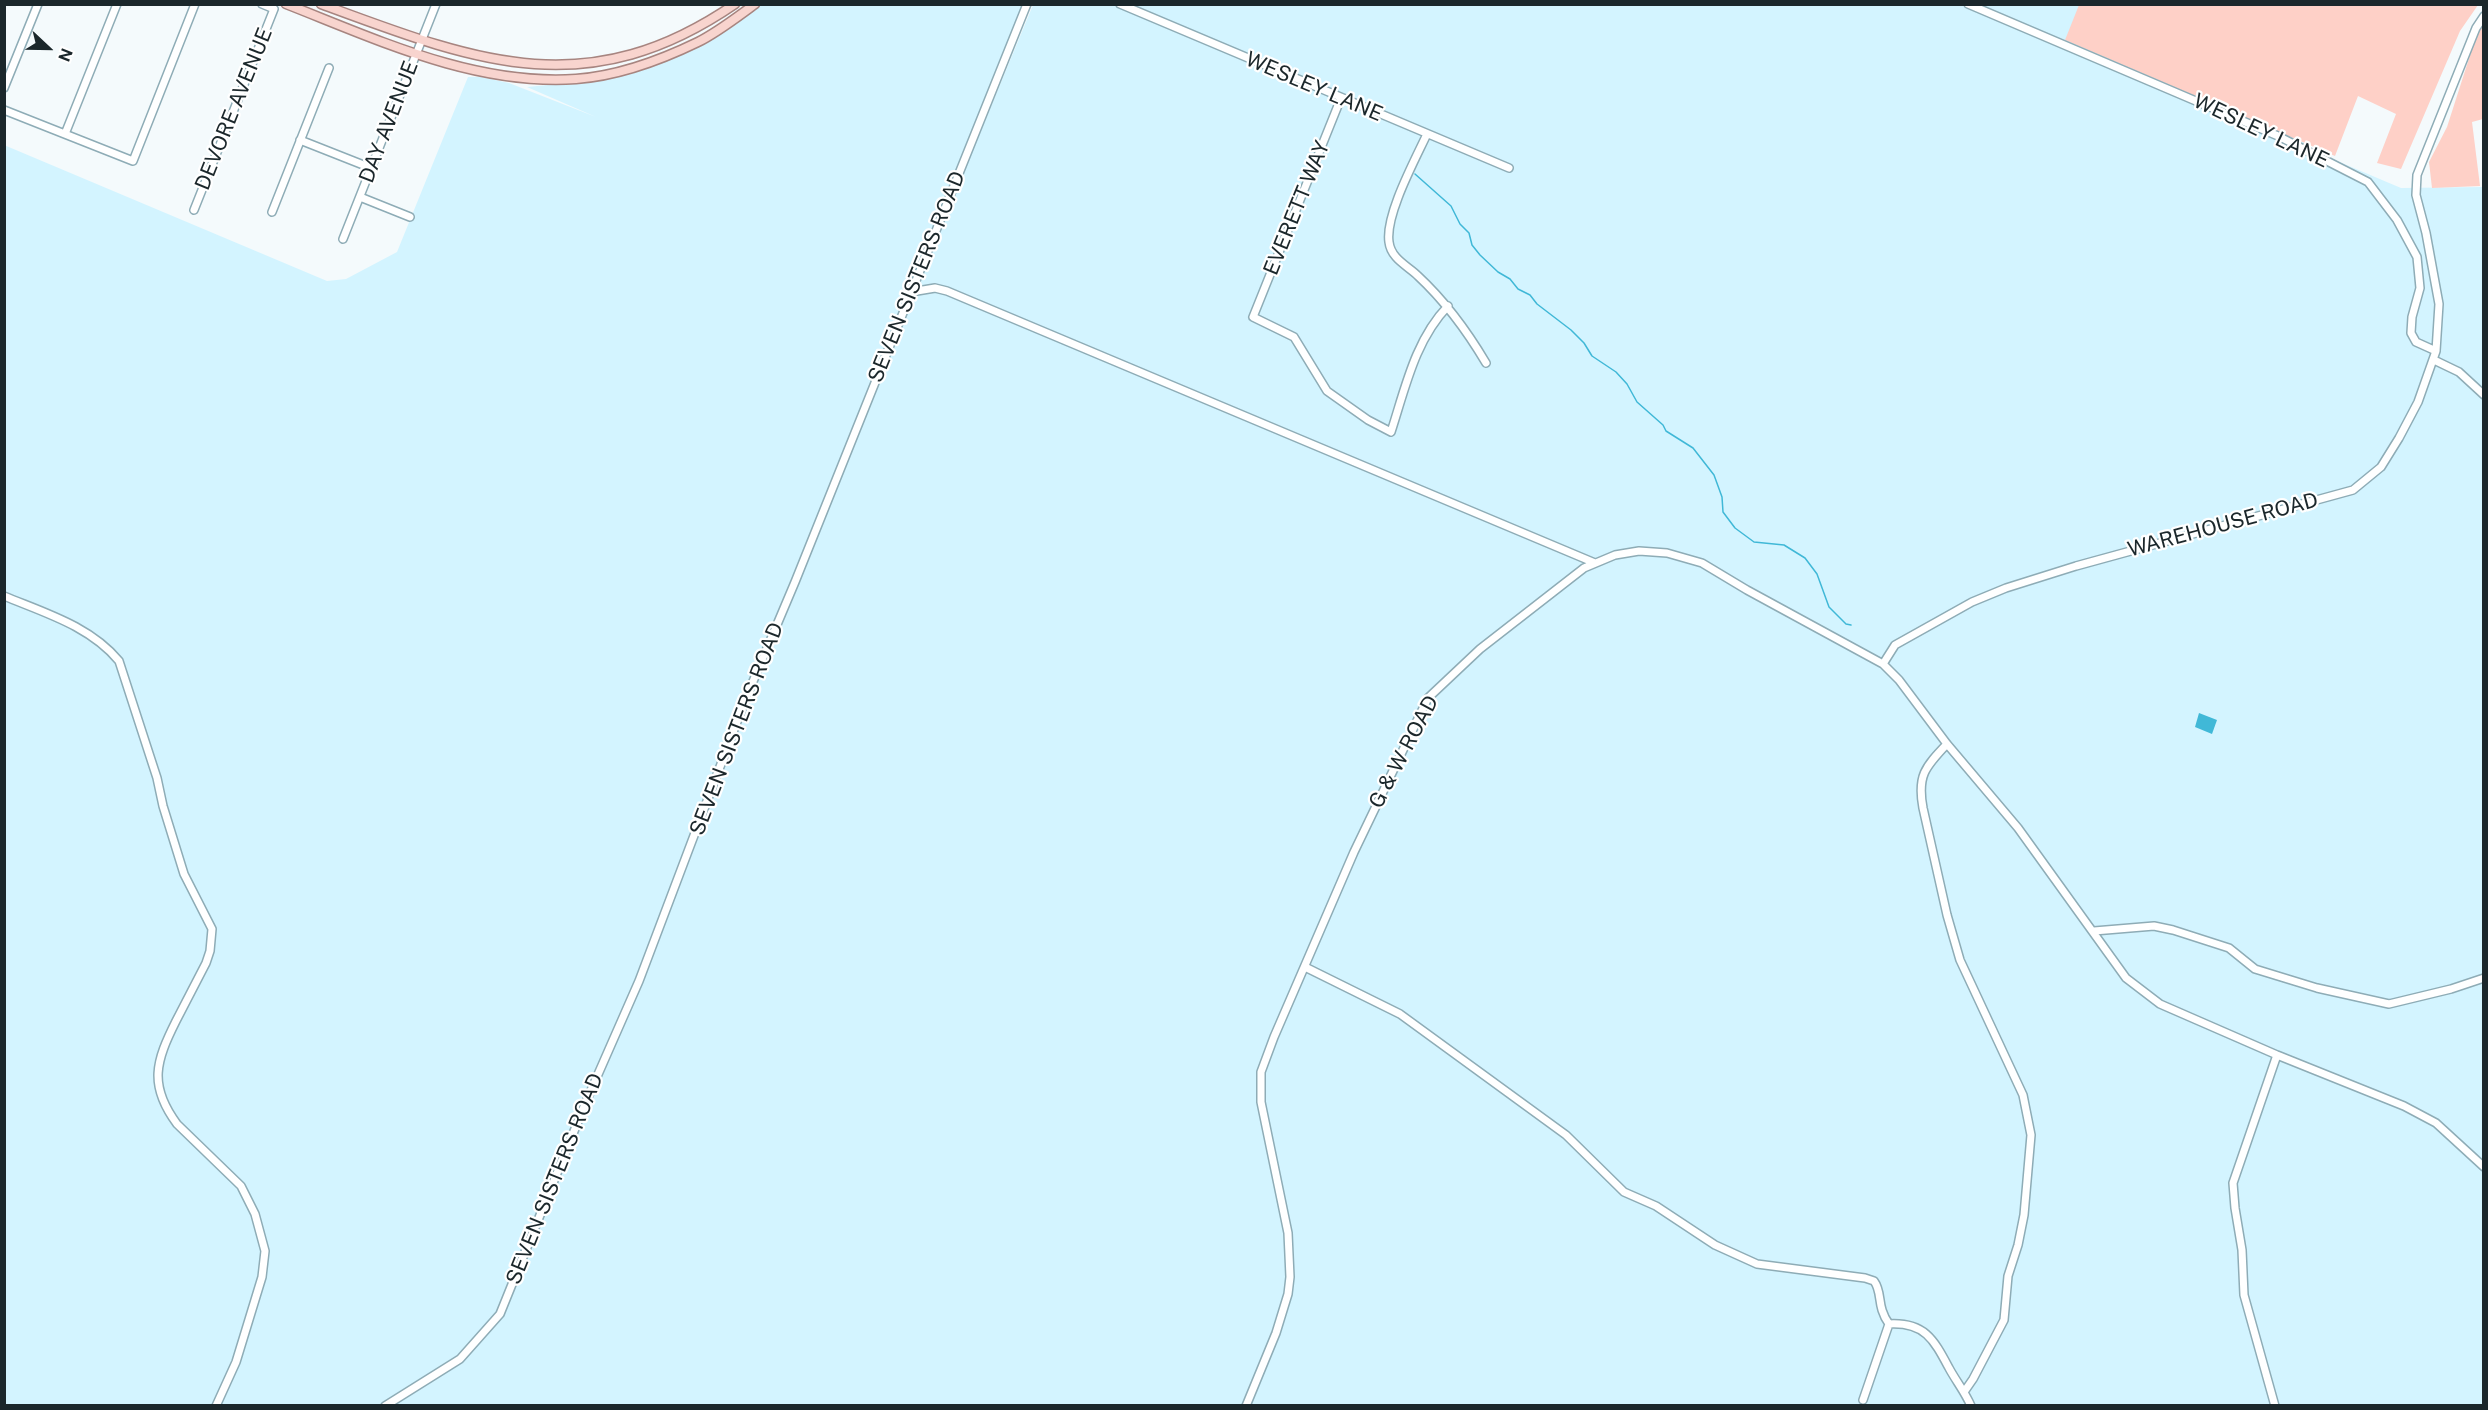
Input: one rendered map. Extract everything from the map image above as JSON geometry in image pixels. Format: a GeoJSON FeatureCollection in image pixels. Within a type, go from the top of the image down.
{"type":"FeatureCollection","features":[{"type":"Feature","properties":{"kind":"main road"},"geometry":{"type":"LineString","coordinates":[[286,4],[416,54],[495,74],[529,78],[577,79],[618,72],[698,42],[755,4]]}},
{"type":"Feature","properties":{"kind":"main road"},"geometry":{"type":"LineString","coordinates":[[321,4],[421,41],[514,64],[578,66],[633,55],[665,43],[695,29],[735,4]]}},
{"type":"Feature","properties":{"kind":"street"},"geometry":{"type":"LineString","coordinates":[[4,88],[38,4]]}},
{"type":"Feature","properties":{"kind":"street"},"geometry":{"type":"LineString","coordinates":[[65,134],[117,4]]}},
{"type":"Feature","properties":{"kind":"street"},"geometry":{"type":"LineString","coordinates":[[4,110],[133,161],[195,4]]}},
{"type":"Feature","properties":{"kind":"street","name":"DEVORE AVENUE"},"geometry":{"type":"LineString","coordinates":[[195,210],[274,9],[262,4]]}},
{"type":"Feature","properties":{"kind":"street","name":"DAY AVENUE"},"geometry":{"type":"LineString","coordinates":[[343,239],[436,4]]}},
{"type":"Feature","properties":{"kind":"street","name":"SEVEN SISTERS ROAD"},"geometry":{"type":"LineString","coordinates":[[385,1406],[460,1359],[500,1314],[585,1104],[639,981],[746,698],[795,582],[1027,4]]}},
{"type":"Feature","properties":{"kind":"street","name":"WESLEY LANE"},"geometry":{"type":"LineString","coordinates":[[1120,4],[1509,168]]}},
{"type":"Feature","properties":{"kind":"street","name":"WESLEY LANE"},"geometry":{"type":"LineString","coordinates":[[1968,4],[2109,66],[2167,87],[2278,136],[2368,182],[2397,220],[2417,257],[2420,288],[2412,316],[2411,333],[2416,342],[2436,351]]}},
{"type":"Feature","properties":{"kind":"street","name":"WAREHOUSE ROAD"},"geometry":{"type":"LineString","coordinates":[[1883,664],[1895,645],[1972,602],[2006,588],[2076,566],[2353,490],[2380,466],[2399,438],[2418,402],[2436,351],[2439,304],[2416,195],[2417,175],[2476,28],[2484,16]]}},
{"type":"Feature","properties":{"kind":"street"},"geometry":{"type":"LineString","coordinates":[[272,212],[329,68]]}},
{"type":"Feature","properties":{"kind":"street","name":"EVERETT WAY"},"geometry":{"type":"LineString","coordinates":[[1341,98],[1253,317],[1294,337],[1328,391],[1368,420],[1391,432],[1419,351],[1437,317],[1448,306]]}},
{"type":"Feature","properties":{"kind":"street"},"geometry":{"type":"LineString","coordinates":[[1426,134],[1396,206],[1390,228],[1389,244],[1399,261],[1418,276],[1448,306],[1486,363]]}},
{"type":"Feature","properties":{"kind":"street"},"geometry":{"type":"LineString","coordinates":[[300,140],[371,168]]}},
{"type":"Feature","properties":{"kind":"street"},"geometry":{"type":"LineString","coordinates":[[360,197],[410,217]]}},
{"type":"Feature","properties":{"kind":"street"},"geometry":{"type":"LineString","coordinates":[[911,292],[935,288],[946,291],[1595,563]]}},
{"type":"Feature","properties":{"kind":"street"},"geometry":{"type":"LineString","coordinates":[[2434,360],[2459,372],[2484,395]]}},
{"type":"Feature","properties":{"kind":"street","name":"G & W ROAD"},"geometry":{"type":"LineString","coordinates":[[1246,1406],[1276,1333],[1288,1294],[1290,1277],[1288,1233],[1261,1102],[1261,1072],[1354,852],[1428,698],[1480,649],[1584,568],[1615,555],[1639,551],[1667,553],[1702,563],[1883,664],[1899,680],[1947,744],[2018,828],[2126,978],[2148,997],[2277,1055],[2404,1106],[2436,1123],[2484,1167]]}},
{"type":"Feature","properties":{"kind":"street"},"geometry":{"type":"LineString","coordinates":[[4,596],[60,618],[90,634],[108,646],[119,661],[184,874],[212,930],[206,963],[159,1057],[157,1070],[158,1087],[168,1113],[246,1194],[262,1233],[265,1251],[262,1277],[236,1362],[216,1406]]}},
{"type":"Feature","properties":{"kind":"street"},"geometry":{"type":"LineString","coordinates":[[1947,744],[1922,776],[1920,794],[1923,808],[1947,915],[1960,960],[2024,1095],[2031,1135],[2024,1215],[2018,1245],[2008,1276],[2004,1320],[1964,1392]]}},
{"type":"Feature","properties":{"kind":"street"},"geometry":{"type":"LineString","coordinates":[[2094,931],[2154,926],[2174,930],[2229,948],[2255,969],[2317,988],[2389,1004],[2451,989],[2484,978]]}},
{"type":"Feature","properties":{"kind":"street"},"geometry":{"type":"LineString","coordinates":[[1305,967],[1407,1018],[1477,1072],[1566,1135],[1624,1192],[1656,1206],[1715,1245],[1757,1264],[1854,1276],[1874,1281],[1878,1289],[1880,1308],[1888,1324],[1863,1400]]}},
{"type":"Feature","properties":{"kind":"street"},"geometry":{"type":"LineString","coordinates":[[2275,1406],[2244,1294],[2242,1251],[2235,1208],[2234,1183],[2277,1055]]}},
{"type":"Feature","properties":{"kind":"street"},"geometry":{"type":"LineString","coordinates":[[1888,1324],[1899,1323],[1927,1333],[1941,1350],[1971,1406]]}},
{"type":"Feature","properties":{"kind":"shaded area"},"geometry":{"type":"Polygon","coordinates":[[[2170,4],[2327,102],[2304,147],[2401,188],[2483,187],[2483,1405],[5,1405],[4,145],[327,281],[346,279],[397,252],[468,77],[481,77],[509,83],[596,117],[527,87],[610,79],[700,43],[752,5],[1022,5],[927,246],[932,249],[1033,5],[2170,4]]]}},
{"type":"Feature","properties":{"kind":"shaded area"},"geometry":{"type":"Polygon","coordinates":[[[2079,5],[2478,5],[2460,31],[2401,169],[2377,163],[2396,114],[2358,96],[2335,156],[2065,40],[2079,5]]]}},
{"type":"Feature","properties":{"kind":"shaded area"},"geometry":{"type":"Polygon","coordinates":[[[2483,15],[2483,119],[2472,122],[2480,186],[2432,188],[2429,162],[2447,127],[2483,15]]]}},
{"type":"Feature","properties":{"kind":"water"},"geometry":{"type":"Polygon","coordinates":[[[2199,713],[2217,720],[2212,734],[2195,727],[2199,713]]]}},
{"type":"Feature","properties":{"kind":"waterway"},"geometry":{"type":"LineString","coordinates":[[1415,174],[1451,206],[1480,255],[1498,272],[1510,279],[1518,289],[1530,295],[1537,304],[1571,330],[1584,343],[1592,356],[1616,372],[1627,384],[1637,402],[1663,425],[1666,431],[1693,448],[1714,475],[1722,497],[1723,512],[1735,528],[1754,542],[1784,545],[1805,558],[1817,574],[1829,607],[1846,624],[1851,625]]}}]}
